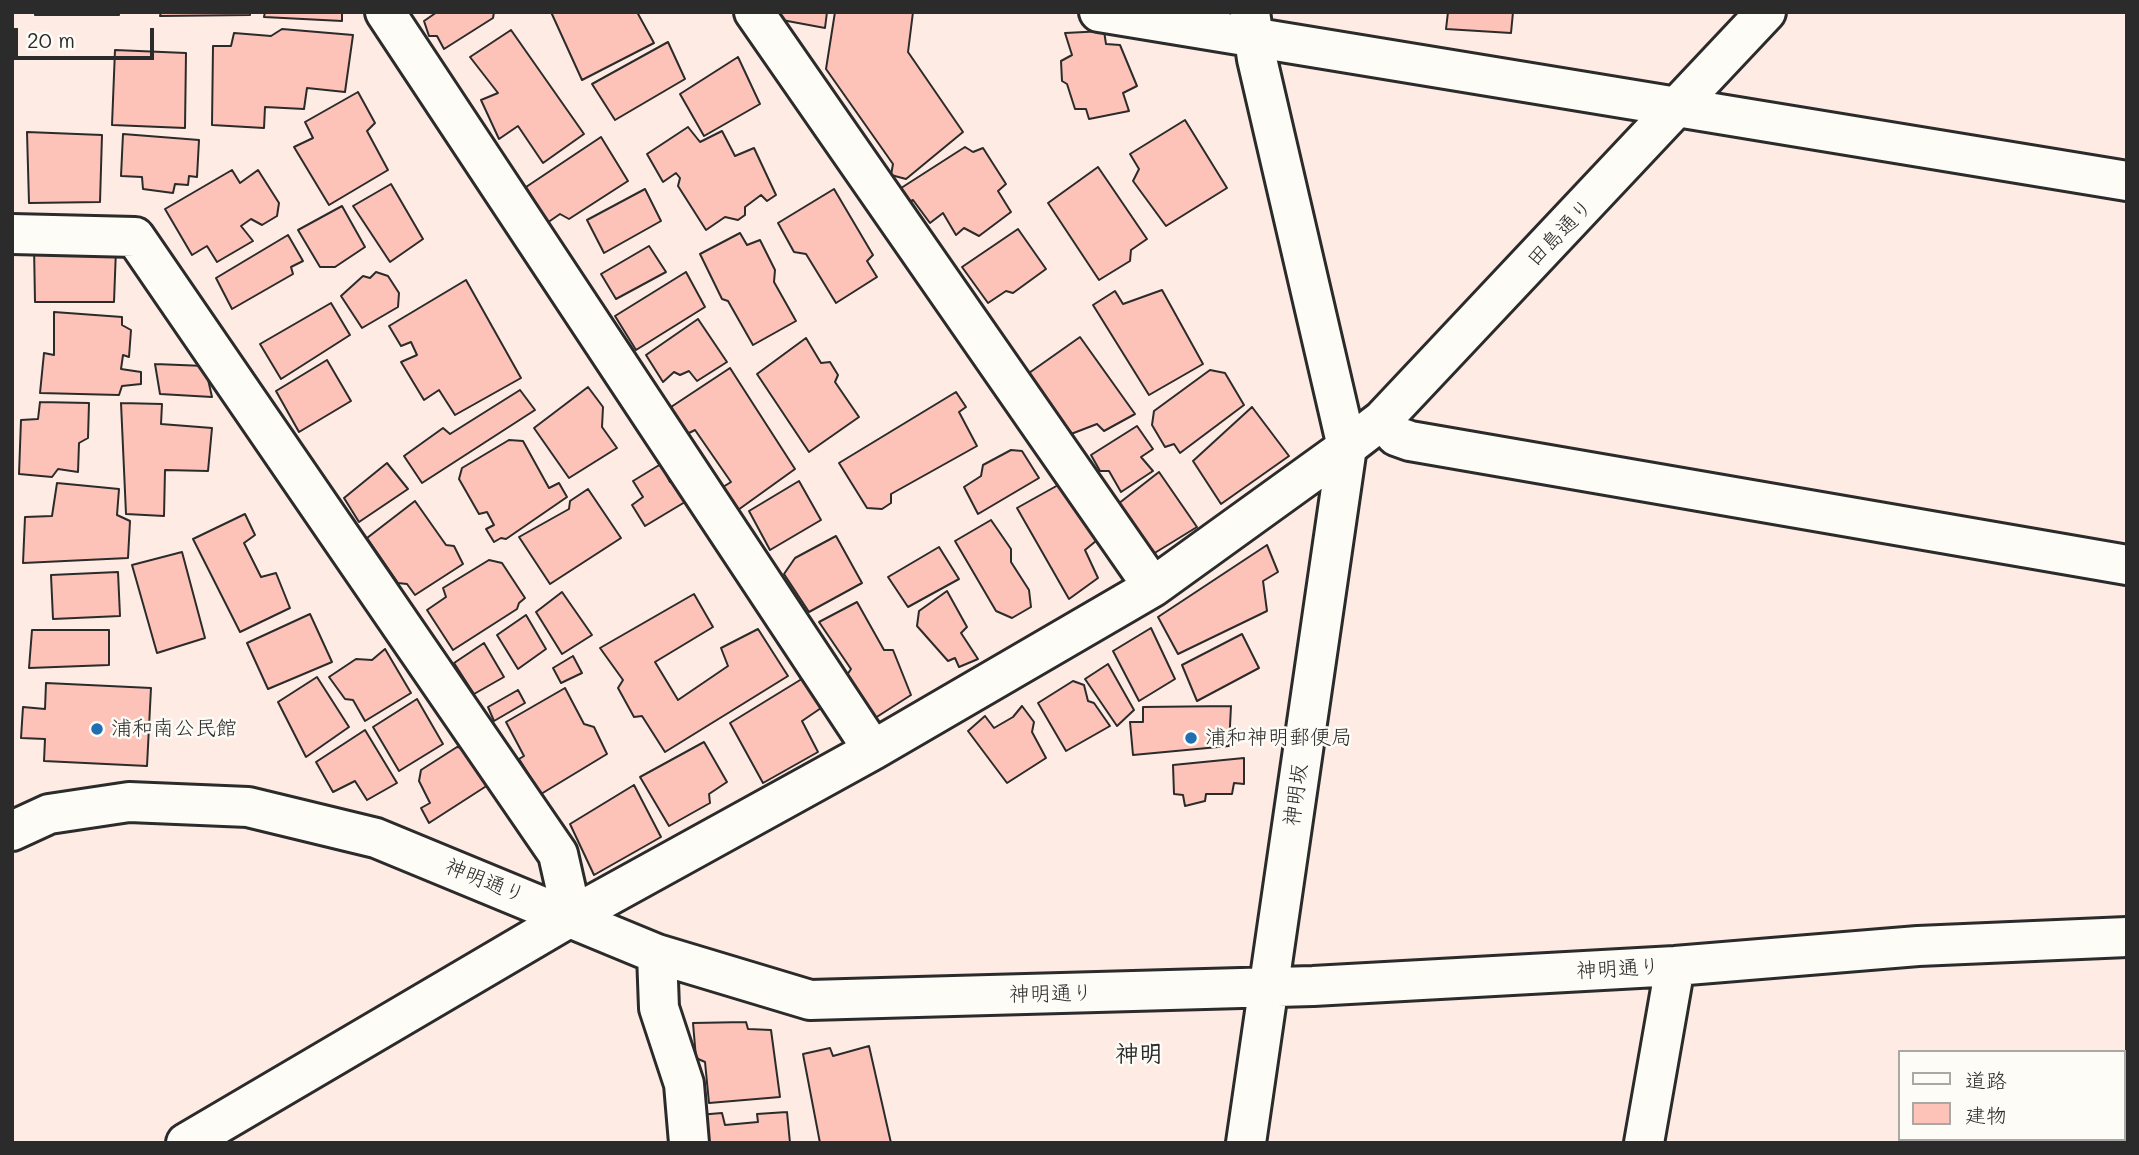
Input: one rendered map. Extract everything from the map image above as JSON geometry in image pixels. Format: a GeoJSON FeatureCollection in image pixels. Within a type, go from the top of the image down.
{"type":"FeatureCollection","features":[{"type":"Feature","properties":{"kind":"street"},"geometry":{"type":"LineString","coordinates":[[386,12],[873,750]]}},
{"type":"Feature","properties":{"kind":"street"},"geometry":{"type":"LineString","coordinates":[[754,12],[1153,587]]}},
{"type":"Feature","properties":{"kind":"street"},"geometry":{"type":"LineString","coordinates":[[1100,12],[1252,24],[1680,107],[2127,181]]}},
{"type":"Feature","properties":{"kind":"street","name":"田島通り"},"geometry":{"type":"LineString","coordinates":[[186,1143],[572,916],[873,750],[1153,587],[1382,420],[1680,107],[1766,12]]}},
{"type":"Feature","properties":{"kind":"street"},"geometry":{"type":"LineString","coordinates":[[1252,24],[1346,447]]}},
{"type":"Feature","properties":{"kind":"street"},"geometry":{"type":"LineString","coordinates":[[12,234],[135,237],[558,854],[572,916]]}},
{"type":"Feature","properties":{"kind":"street"},"geometry":{"type":"LineString","coordinates":[[1382,420],[1396,436],[1410,441],[2127,565]]}},
{"type":"Feature","properties":{"kind":"street","name":"神明坂"},"geometry":{"type":"LineString","coordinates":[[1246,1143],[1346,447]]}},
{"type":"Feature","properties":{"kind":"street","name":"神明通り"},"geometry":{"type":"LineString","coordinates":[[12,831],[49,814],[129,802],[248,807],[376,838],[572,916],[657,954],[810,1000],[1268,987],[1675,966],[1918,946],[2127,937]]}},
{"type":"Feature","properties":{"kind":"street"},"geometry":{"type":"LineString","coordinates":[[657,954],[659,1008],[684,1084],[689,1143]]}},
{"type":"Feature","properties":{"kind":"street"},"geometry":{"type":"LineString","coordinates":[[1644,1143],[1675,966]]}},
{"type":"Feature","properties":{"kind":"building"},"geometry":{"type":"Polygon","coordinates":[[[35,12],[119,12],[119,15],[35,15],[35,12]]]}},
{"type":"Feature","properties":{"kind":"building"},"geometry":{"type":"Polygon","coordinates":[[[161,12],[250,12],[250,15],[160,16],[161,12]]]}},
{"type":"Feature","properties":{"kind":"building"},"geometry":{"type":"Polygon","coordinates":[[[265,12],[342,12],[342,21],[264,17],[265,12]]]}},
{"type":"Feature","properties":{"kind":"building"},"geometry":{"type":"Polygon","coordinates":[[[437,12],[494,12],[493,18],[444,49],[437,36],[429,36],[424,21],[437,12]]]}},
{"type":"Feature","properties":{"kind":"building"},"geometry":{"type":"Polygon","coordinates":[[[551,12],[637,12],[654,43],[582,80],[551,12]]]}},
{"type":"Feature","properties":{"kind":"building"},"geometry":{"type":"Polygon","coordinates":[[[778,12],[827,12],[825,28],[782,20],[778,12]]]}},
{"type":"Feature","properties":{"kind":"building"},"geometry":{"type":"Polygon","coordinates":[[[835,12],[913,12],[908,52],[963,132],[906,179],[891,175],[893,164],[826,69],[835,12]]]}},
{"type":"Feature","properties":{"kind":"building"},"geometry":{"type":"Polygon","coordinates":[[[1448,12],[1513,12],[1511,33],[1446,29],[1448,12]]]}},
{"type":"Feature","properties":{"kind":"building"},"geometry":{"type":"Polygon","coordinates":[[[282,29],[353,35],[345,92],[307,88],[304,109],[265,107],[264,128],[212,125],[213,46],[231,46],[234,33],[271,36],[282,29]]]}},
{"type":"Feature","properties":{"kind":"building"},"geometry":{"type":"Polygon","coordinates":[[[511,30],[584,134],[543,163],[518,126],[499,139],[481,100],[498,93],[470,57],[511,30]]]}},
{"type":"Feature","properties":{"kind":"building"},"geometry":{"type":"Polygon","coordinates":[[[1104,31],[1106,44],[1120,45],[1137,86],[1123,93],[1129,111],[1089,119],[1086,109],[1075,109],[1067,84],[1062,81],[1061,61],[1072,55],[1065,33],[1104,31]]]}},
{"type":"Feature","properties":{"kind":"building"},"geometry":{"type":"Polygon","coordinates":[[[668,42],[685,79],[615,120],[592,84],[668,42]]]}},
{"type":"Feature","properties":{"kind":"building"},"geometry":{"type":"Polygon","coordinates":[[[115,50],[186,53],[185,128],[112,125],[115,50]]]}},
{"type":"Feature","properties":{"kind":"building"},"geometry":{"type":"Polygon","coordinates":[[[738,57],[760,104],[704,136],[680,94],[738,57]]]}},
{"type":"Feature","properties":{"kind":"building"},"geometry":{"type":"Polygon","coordinates":[[[358,92],[375,123],[367,131],[388,170],[329,205],[294,147],[313,138],[305,122],[358,92]]]}},
{"type":"Feature","properties":{"kind":"building"},"geometry":{"type":"Polygon","coordinates":[[[1185,120],[1227,188],[1166,226],[1133,181],[1139,169],[1130,154],[1185,120]]]}},
{"type":"Feature","properties":{"kind":"building"},"geometry":{"type":"Polygon","coordinates":[[[688,127],[700,142],[722,131],[735,156],[754,148],[776,195],[767,201],[761,195],[745,207],[745,215],[738,220],[725,217],[706,230],[678,186],[680,178],[676,173],[663,182],[647,154],[688,127]]]}},
{"type":"Feature","properties":{"kind":"building"},"geometry":{"type":"Polygon","coordinates":[[[27,132],[102,135],[100,202],[29,203],[27,132]]]}},
{"type":"Feature","properties":{"kind":"building"},"geometry":{"type":"Polygon","coordinates":[[[123,134],[199,140],[197,177],[189,176],[188,185],[175,184],[173,193],[143,189],[142,177],[121,176],[123,134]]]}},
{"type":"Feature","properties":{"kind":"building"},"geometry":{"type":"Polygon","coordinates":[[[601,137],[628,181],[569,219],[560,214],[547,223],[526,187],[601,137]]]}},
{"type":"Feature","properties":{"kind":"building"},"geometry":{"type":"Polygon","coordinates":[[[965,147],[973,152],[983,148],[1006,184],[998,191],[1011,212],[979,236],[964,228],[956,235],[943,213],[930,223],[913,200],[907,203],[898,190],[965,147]]]}},
{"type":"Feature","properties":{"kind":"building"},"geometry":{"type":"Polygon","coordinates":[[[1098,167],[1147,239],[1131,250],[1130,261],[1099,280],[1048,203],[1098,167]]]}},
{"type":"Feature","properties":{"kind":"building"},"geometry":{"type":"Polygon","coordinates":[[[232,170],[240,183],[258,170],[279,203],[277,216],[262,225],[251,219],[241,226],[253,241],[217,262],[207,246],[192,255],[165,209],[232,170]]]}},
{"type":"Feature","properties":{"kind":"building"},"geometry":{"type":"Polygon","coordinates":[[[391,184],[423,239],[390,262],[353,206],[391,184]]]}},
{"type":"Feature","properties":{"kind":"building"},"geometry":{"type":"Polygon","coordinates":[[[645,189],[661,221],[604,253],[587,220],[645,189]]]}},
{"type":"Feature","properties":{"kind":"building"},"geometry":{"type":"Polygon","coordinates":[[[834,189],[873,255],[867,261],[877,277],[836,303],[806,254],[794,252],[778,223],[834,189]]]}},
{"type":"Feature","properties":{"kind":"building"},"geometry":{"type":"Polygon","coordinates":[[[342,206],[365,247],[335,267],[320,267],[298,230],[342,206]]]}},
{"type":"Feature","properties":{"kind":"building"},"geometry":{"type":"Polygon","coordinates":[[[1018,229],[1046,269],[1013,293],[1006,291],[988,303],[962,267],[1018,229]]]}},
{"type":"Feature","properties":{"kind":"building"},"geometry":{"type":"Polygon","coordinates":[[[740,233],[747,245],[760,240],[775,270],[774,282],[796,321],[753,345],[728,301],[722,299],[700,254],[740,233]]]}},
{"type":"Feature","properties":{"kind":"building"},"geometry":{"type":"Polygon","coordinates":[[[288,235],[303,261],[291,267],[293,274],[232,309],[216,278],[288,235]]]}},
{"type":"Feature","properties":{"kind":"building"},"geometry":{"type":"Polygon","coordinates":[[[34,246],[116,249],[114,302],[35,302],[34,246]]]}},
{"type":"Feature","properties":{"kind":"building"},"geometry":{"type":"Polygon","coordinates":[[[649,246],[666,272],[616,299],[601,274],[649,246]]]}},
{"type":"Feature","properties":{"kind":"building"},"geometry":{"type":"Polygon","coordinates":[[[376,272],[388,276],[399,293],[398,307],[362,328],[341,296],[363,276],[370,278],[376,272]]]}},
{"type":"Feature","properties":{"kind":"building"},"geometry":{"type":"Polygon","coordinates":[[[686,272],[705,307],[636,350],[615,316],[686,272]]]}},
{"type":"Feature","properties":{"kind":"building"},"geometry":{"type":"Polygon","coordinates":[[[466,280],[521,378],[455,415],[439,390],[424,400],[401,362],[417,355],[411,342],[401,346],[389,326],[466,280]]]}},
{"type":"Feature","properties":{"kind":"building"},"geometry":{"type":"Polygon","coordinates":[[[1162,290],[1203,364],[1149,395],[1093,305],[1115,291],[1123,304],[1162,290]]]}},
{"type":"Feature","properties":{"kind":"building"},"geometry":{"type":"Polygon","coordinates":[[[331,303],[350,335],[281,379],[260,344],[331,303]]]}},
{"type":"Feature","properties":{"kind":"building"},"geometry":{"type":"Polygon","coordinates":[[[54,312],[122,317],[122,325],[131,330],[129,357],[123,355],[121,369],[141,372],[141,384],[122,386],[119,395],[40,393],[44,353],[54,355],[54,312]]]}},
{"type":"Feature","properties":{"kind":"building"},"geometry":{"type":"Polygon","coordinates":[[[698,319],[727,362],[697,381],[689,371],[680,375],[674,372],[663,382],[646,355],[698,319]]]}},
{"type":"Feature","properties":{"kind":"building"},"geometry":{"type":"Polygon","coordinates":[[[1080,337],[1135,414],[1104,431],[1097,424],[1071,434],[1029,373],[1080,337]]]}},
{"type":"Feature","properties":{"kind":"building"},"geometry":{"type":"Polygon","coordinates":[[[806,338],[821,363],[830,362],[838,375],[835,382],[859,417],[809,452],[757,374],[806,338]]]}},
{"type":"Feature","properties":{"kind":"building"},"geometry":{"type":"Polygon","coordinates":[[[327,360],[351,401],[299,432],[276,391],[327,360]]]}},
{"type":"Feature","properties":{"kind":"building"},"geometry":{"type":"Polygon","coordinates":[[[155,364],[205,366],[212,397],[160,394],[155,364]]]}},
{"type":"Feature","properties":{"kind":"building"},"geometry":{"type":"Polygon","coordinates":[[[730,368],[795,469],[738,510],[723,487],[731,482],[695,430],[685,435],[671,407],[730,368]]]}},
{"type":"Feature","properties":{"kind":"building"},"geometry":{"type":"Polygon","coordinates":[[[1210,370],[1225,373],[1244,405],[1180,453],[1174,444],[1165,447],[1152,425],[1154,411],[1210,370]]]}},
{"type":"Feature","properties":{"kind":"building"},"geometry":{"type":"Polygon","coordinates":[[[588,387],[603,407],[602,427],[617,448],[569,478],[534,428],[588,387]]]}},
{"type":"Feature","properties":{"kind":"building"},"geometry":{"type":"Polygon","coordinates":[[[520,390],[535,410],[422,483],[404,456],[443,428],[450,434],[520,390]]]}},
{"type":"Feature","properties":{"kind":"building"},"geometry":{"type":"Polygon","coordinates":[[[956,392],[966,407],[959,412],[977,446],[891,494],[891,503],[882,509],[867,508],[839,463],[956,392]]]}},
{"type":"Feature","properties":{"kind":"building"},"geometry":{"type":"Polygon","coordinates":[[[40,402],[89,403],[88,438],[79,443],[78,472],[58,469],[52,477],[19,474],[21,420],[38,419],[40,402]]]}},
{"type":"Feature","properties":{"kind":"building"},"geometry":{"type":"Polygon","coordinates":[[[121,403],[162,404],[161,424],[212,428],[208,471],[165,470],[164,516],[126,514],[121,403]]]}},
{"type":"Feature","properties":{"kind":"building"},"geometry":{"type":"Polygon","coordinates":[[[1252,407],[1289,456],[1221,504],[1193,461],[1252,407]]]}},
{"type":"Feature","properties":{"kind":"building"},"geometry":{"type":"Polygon","coordinates":[[[1137,426],[1153,449],[1141,457],[1153,471],[1121,492],[1109,471],[1100,471],[1091,455],[1137,426]]]}},
{"type":"Feature","properties":{"kind":"building"},"geometry":{"type":"Polygon","coordinates":[[[509,440],[523,441],[549,488],[559,483],[567,497],[506,539],[501,538],[494,542],[486,529],[494,525],[487,512],[479,514],[459,479],[462,468],[509,440]]]}},
{"type":"Feature","properties":{"kind":"building"},"geometry":{"type":"Polygon","coordinates":[[[1011,450],[1022,451],[1039,478],[978,514],[964,487],[981,476],[983,465],[1011,450]]]}},
{"type":"Feature","properties":{"kind":"building"},"geometry":{"type":"Polygon","coordinates":[[[387,463],[408,489],[359,522],[344,498],[387,463]]]}},
{"type":"Feature","properties":{"kind":"building"},"geometry":{"type":"Polygon","coordinates":[[[661,464],[670,482],[677,478],[690,499],[645,526],[632,505],[643,497],[633,481],[661,464]]]}},
{"type":"Feature","properties":{"kind":"building"},"geometry":{"type":"Polygon","coordinates":[[[1159,472],[1197,527],[1153,554],[1118,504],[1159,472]]]}},
{"type":"Feature","properties":{"kind":"building"},"geometry":{"type":"Polygon","coordinates":[[[799,481],[821,520],[770,550],[749,511],[799,481]]]}},
{"type":"Feature","properties":{"kind":"building"},"geometry":{"type":"Polygon","coordinates":[[[57,483],[119,489],[117,515],[130,521],[128,558],[23,563],[25,517],[52,516],[57,483]]]}},
{"type":"Feature","properties":{"kind":"building"},"geometry":{"type":"Polygon","coordinates":[[[1060,484],[1096,541],[1085,550],[1098,578],[1069,599],[1017,508],[1060,484]]]}},
{"type":"Feature","properties":{"kind":"building"},"geometry":{"type":"Polygon","coordinates":[[[588,489],[621,538],[550,584],[519,537],[569,509],[570,501],[588,489]]]}},
{"type":"Feature","properties":{"kind":"building"},"geometry":{"type":"Polygon","coordinates":[[[415,501],[446,545],[454,546],[463,564],[415,595],[407,584],[398,583],[367,538],[415,501]]]}},
{"type":"Feature","properties":{"kind":"building"},"geometry":{"type":"Polygon","coordinates":[[[245,514],[255,535],[244,543],[261,577],[276,573],[290,608],[240,632],[193,539],[245,514]]]}},
{"type":"Feature","properties":{"kind":"building"},"geometry":{"type":"Polygon","coordinates":[[[991,520],[1011,549],[1011,562],[1029,590],[1031,607],[1012,618],[996,611],[955,541],[991,520]]]}},
{"type":"Feature","properties":{"kind":"building"},"geometry":{"type":"Polygon","coordinates":[[[836,536],[862,583],[809,612],[784,574],[795,558],[836,536]]]}},
{"type":"Feature","properties":{"kind":"building"},"geometry":{"type":"Polygon","coordinates":[[[1267,545],[1278,572],[1263,581],[1267,611],[1178,654],[1158,617],[1267,545]]]}},
{"type":"Feature","properties":{"kind":"building"},"geometry":{"type":"Polygon","coordinates":[[[939,547],[959,579],[908,607],[888,577],[939,547]]]}},
{"type":"Feature","properties":{"kind":"building"},"geometry":{"type":"Polygon","coordinates":[[[182,552],[205,638],[157,653],[132,565],[182,552]]]}},
{"type":"Feature","properties":{"kind":"building"},"geometry":{"type":"Polygon","coordinates":[[[489,560],[502,563],[525,598],[517,609],[453,650],[427,610],[446,597],[443,588],[489,560]]]}},
{"type":"Feature","properties":{"kind":"building"},"geometry":{"type":"Polygon","coordinates":[[[118,572],[120,616],[53,619],[51,575],[118,572]]]}},
{"type":"Feature","properties":{"kind":"building"},"geometry":{"type":"Polygon","coordinates":[[[947,591],[967,627],[961,633],[978,659],[959,667],[955,658],[948,661],[917,626],[919,611],[947,591]]]}},
{"type":"Feature","properties":{"kind":"building"},"geometry":{"type":"Polygon","coordinates":[[[562,592],[592,635],[562,654],[536,612],[562,592]]]}},
{"type":"Feature","properties":{"kind":"building"},"geometry":{"type":"Polygon","coordinates":[[[694,594],[713,627],[655,662],[678,700],[728,666],[721,648],[758,629],[788,676],[665,752],[642,716],[634,717],[618,688],[623,680],[600,648],[694,594]]]}},
{"type":"Feature","properties":{"kind":"building"},"geometry":{"type":"Polygon","coordinates":[[[857,602],[884,650],[893,650],[911,695],[872,720],[845,678],[851,669],[819,622],[857,602]]]}},
{"type":"Feature","properties":{"kind":"building"},"geometry":{"type":"Polygon","coordinates":[[[310,614],[332,662],[268,689],[247,643],[310,614]]]}},
{"type":"Feature","properties":{"kind":"building"},"geometry":{"type":"Polygon","coordinates":[[[526,615],[546,649],[518,669],[497,635],[526,615]]]}},
{"type":"Feature","properties":{"kind":"building"},"geometry":{"type":"Polygon","coordinates":[[[1151,628],[1175,679],[1139,701],[1113,651],[1151,628]]]}},
{"type":"Feature","properties":{"kind":"building"},"geometry":{"type":"Polygon","coordinates":[[[32,630],[109,630],[109,665],[29,668],[32,630]]]}},
{"type":"Feature","properties":{"kind":"building"},"geometry":{"type":"Polygon","coordinates":[[[1242,634],[1259,668],[1197,701],[1182,665],[1242,634]]]}},
{"type":"Feature","properties":{"kind":"building"},"geometry":{"type":"Polygon","coordinates":[[[484,643],[504,677],[474,694],[454,663],[484,643]]]}},
{"type":"Feature","properties":{"kind":"building"},"geometry":{"type":"Polygon","coordinates":[[[385,649],[411,693],[365,721],[353,700],[345,699],[329,677],[356,659],[372,660],[385,649]]]}},
{"type":"Feature","properties":{"kind":"building"},"geometry":{"type":"Polygon","coordinates":[[[573,656],[582,673],[561,683],[553,668],[573,656]]]}},
{"type":"Feature","properties":{"kind":"building"},"geometry":{"type":"Polygon","coordinates":[[[1108,664],[1134,710],[1117,726],[1085,679],[1108,664]]]}},
{"type":"Feature","properties":{"kind":"building"},"geometry":{"type":"Polygon","coordinates":[[[317,677],[349,727],[306,757],[278,702],[317,677]]]}},
{"type":"Feature","properties":{"kind":"building"},"geometry":{"type":"Polygon","coordinates":[[[805,677],[824,706],[802,721],[818,752],[763,783],[730,723],[805,677]]]}},
{"type":"Feature","properties":{"kind":"building"},"geometry":{"type":"Polygon","coordinates":[[[1073,681],[1084,685],[1088,701],[1094,703],[1110,726],[1066,751],[1038,703],[1073,681]]]}},
{"type":"Feature","properties":{"kind":"building"},"geometry":{"type":"Polygon","coordinates":[[[46,683],[151,688],[147,766],[44,761],[45,739],[21,738],[23,707],[45,709],[46,683]]]}},
{"type":"Feature","properties":{"kind":"building"},"geometry":{"type":"Polygon","coordinates":[[[565,688],[584,724],[594,727],[607,754],[541,794],[519,759],[524,756],[506,722],[565,688]]]}},
{"type":"Feature","properties":{"kind":"building"},"geometry":{"type":"Polygon","coordinates":[[[518,690],[525,703],[494,721],[488,707],[518,690]]]}},
{"type":"Feature","properties":{"kind":"building"},"geometry":{"type":"Polygon","coordinates":[[[417,699],[443,744],[399,771],[373,727],[417,699]]]}},
{"type":"Feature","properties":{"kind":"building"},"geometry":{"type":"Polygon","coordinates":[[[1022,706],[1034,722],[1032,732],[1046,758],[1007,783],[968,731],[985,716],[994,728],[1013,717],[1022,706]]]}},
{"type":"Feature","properties":{"kind":"building"},"geometry":{"type":"Polygon","coordinates":[[[1231,706],[1229,746],[1133,755],[1130,722],[1143,722],[1143,707],[1231,706]]]}},
{"type":"Feature","properties":{"kind":"building"},"geometry":{"type":"Polygon","coordinates":[[[365,730],[397,783],[367,800],[355,781],[333,792],[316,762],[365,730]]]}},
{"type":"Feature","properties":{"kind":"building"},"geometry":{"type":"Polygon","coordinates":[[[704,742],[727,782],[709,794],[710,803],[669,826],[640,777],[704,742]]]}},
{"type":"Feature","properties":{"kind":"building"},"geometry":{"type":"Polygon","coordinates":[[[457,747],[468,749],[488,785],[429,823],[421,808],[430,803],[419,781],[421,770],[457,747]]]}},
{"type":"Feature","properties":{"kind":"building"},"geometry":{"type":"Polygon","coordinates":[[[1244,758],[1244,784],[1234,783],[1232,794],[1206,794],[1205,801],[1185,806],[1183,795],[1174,794],[1173,765],[1244,758]]]}},
{"type":"Feature","properties":{"kind":"building"},"geometry":{"type":"Polygon","coordinates":[[[634,785],[661,837],[594,875],[570,824],[634,785]]]}},
{"type":"Feature","properties":{"kind":"building"},"geometry":{"type":"Polygon","coordinates":[[[746,1022],[748,1029],[771,1030],[780,1097],[709,1103],[705,1062],[696,1058],[693,1023],[746,1022]]]}},
{"type":"Feature","properties":{"kind":"building"},"geometry":{"type":"Polygon","coordinates":[[[869,1046],[891,1143],[820,1143],[803,1054],[830,1048],[833,1056],[869,1046]]]}},
{"type":"Feature","properties":{"kind":"building"},"geometry":{"type":"Polygon","coordinates":[[[787,1112],[790,1143],[704,1143],[698,1115],[722,1113],[725,1125],[758,1122],[757,1114],[787,1112]]]}},
{"type":"Feature","properties":{"kind":"place","name":"浦和南公民館"},"geometry":{"type":"Point","coordinates":[97,729]}},
{"type":"Feature","properties":{"kind":"place","name":"浦和神明郵便局"},"geometry":{"type":"Point","coordinates":[1191,738]}},
{"type":"Feature","properties":{"kind":"district","name":"神明"},"geometry":{"type":"Point","coordinates":[1139,1055]}}]}
